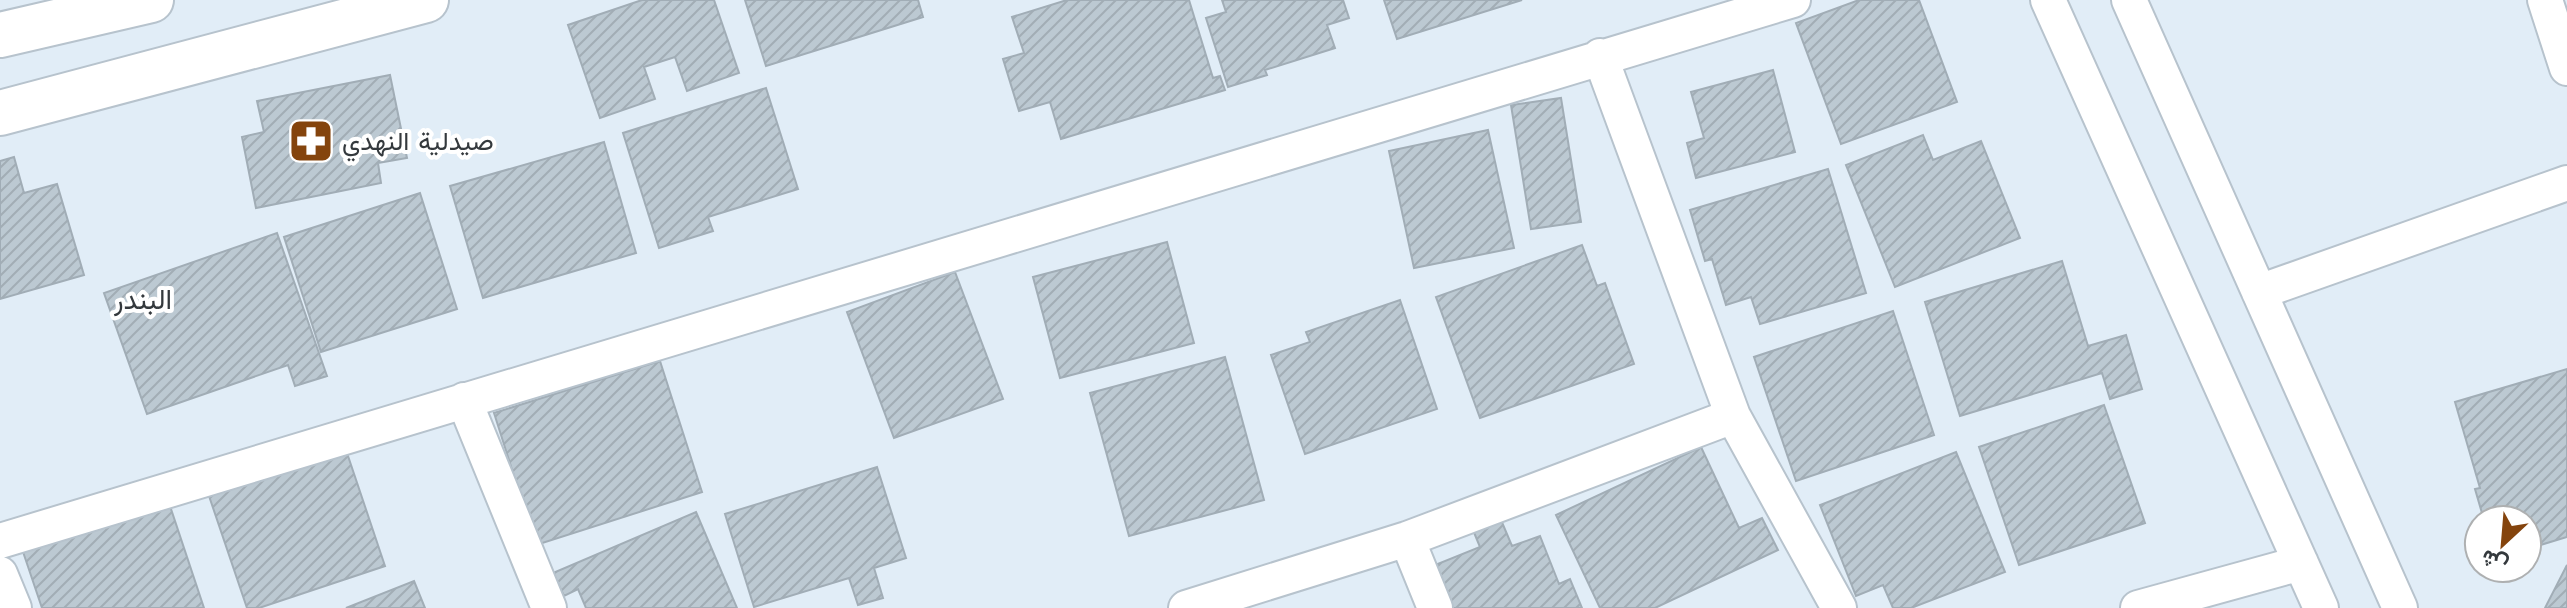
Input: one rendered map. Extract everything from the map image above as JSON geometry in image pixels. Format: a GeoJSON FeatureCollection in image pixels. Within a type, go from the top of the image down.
{"type":"FeatureCollection","features":[{"type":"Feature","properties":{"kind":"main road"},"geometry":{"type":"LineString","coordinates":[[0,35],[151,0]]}},
{"type":"Feature","properties":{"kind":"main road"},"geometry":{"type":"LineString","coordinates":[[0,113],[426,0]]}},
{"type":"Feature","properties":{"kind":"street"},"geometry":{"type":"LineString","coordinates":[[0,541],[1793,0]]}},
{"type":"Feature","properties":{"kind":"street"},"geometry":{"type":"LineString","coordinates":[[2048,0],[2321,608]]}},
{"type":"Feature","properties":{"kind":"street"},"geometry":{"type":"LineString","coordinates":[[2129,0],[2400,608]]}},
{"type":"Feature","properties":{"kind":"street"},"geometry":{"type":"LineString","coordinates":[[2545,0],[2567,68]]}},
{"type":"Feature","properties":{"kind":"street"},"geometry":{"type":"LineString","coordinates":[[1600,56],[1733,416],[1839,608]]}},
{"type":"Feature","properties":{"kind":"street"},"geometry":{"type":"LineString","coordinates":[[2259,292],[2567,183]]}},
{"type":"Feature","properties":{"kind":"street"},"geometry":{"type":"LineString","coordinates":[[464,400],[549,608]]}},
{"type":"Feature","properties":{"kind":"street"},"geometry":{"type":"LineString","coordinates":[[1186,608],[1407,539],[1733,416]]}},
{"type":"Feature","properties":{"kind":"street"},"geometry":{"type":"LineString","coordinates":[[1407,539],[1435,608]]}},
{"type":"Feature","properties":{"kind":"street"},"geometry":{"type":"LineString","coordinates":[[2138,608],[2301,563]]}},
{"type":"Feature","properties":{"kind":"street"},"geometry":{"type":"LineString","coordinates":[[0,574],[14,608]]}},
{"type":"Feature","properties":{"kind":"building"},"geometry":{"type":"Polygon","coordinates":[[[642,0],[714,0],[739,73],[687,91],[675,57],[644,67],[655,99],[600,118],[568,25],[642,0]]]}},
{"type":"Feature","properties":{"kind":"building"},"geometry":{"type":"Polygon","coordinates":[[[745,0],[918,0],[923,17],[766,66],[745,0]]]}},
{"type":"Feature","properties":{"kind":"building"},"geometry":{"type":"Polygon","coordinates":[[[1067,0],[1189,0],[1213,78],[1220,76],[1225,90],[1061,139],[1050,102],[1019,111],[1003,59],[1024,53],[1012,17],[1067,0]]]}},
{"type":"Feature","properties":{"kind":"building"},"geometry":{"type":"Polygon","coordinates":[[[1222,0],[1343,0],[1349,18],[1327,25],[1335,48],[1265,70],[1267,75],[1228,87],[1206,18],[1226,12],[1222,0]]]}},
{"type":"Feature","properties":{"kind":"building"},"geometry":{"type":"Polygon","coordinates":[[[1384,0],[1522,0],[1397,39],[1384,0]]]}},
{"type":"Feature","properties":{"kind":"building"},"geometry":{"type":"Polygon","coordinates":[[[1859,0],[1919,0],[1957,102],[1841,144],[1796,23],[1859,0]]]}},
{"type":"Feature","properties":{"kind":"building"},"geometry":{"type":"Polygon","coordinates":[[[1773,70],[1795,152],[1696,178],[1687,143],[1704,138],[1691,92],[1773,70]]]}},
{"type":"Feature","properties":{"kind":"building"},"geometry":{"type":"Polygon","coordinates":[[[390,75],[407,158],[378,163],[381,183],[256,208],[242,137],[264,132],[257,101],[390,75]]]}},
{"type":"Feature","properties":{"kind":"building"},"geometry":{"type":"Polygon","coordinates":[[[766,88],[798,189],[708,217],[713,231],[659,248],[623,133],[766,88]]]}},
{"type":"Feature","properties":{"kind":"building"},"geometry":{"type":"Polygon","coordinates":[[[1561,98],[1581,222],[1531,229],[1511,105],[1561,98]]]}},
{"type":"Feature","properties":{"kind":"building"},"geometry":{"type":"Polygon","coordinates":[[[1488,130],[1514,248],[1414,268],[1389,151],[1488,130]]]}},
{"type":"Feature","properties":{"kind":"building"},"geometry":{"type":"Polygon","coordinates":[[[1923,135],[1933,160],[1981,141],[2020,238],[1895,287],[1846,165],[1923,135]]]}},
{"type":"Feature","properties":{"kind":"building"},"geometry":{"type":"Polygon","coordinates":[[[604,142],[636,253],[483,298],[450,186],[604,142]]]}},
{"type":"Feature","properties":{"kind":"building"},"geometry":{"type":"Polygon","coordinates":[[[14,157],[24,193],[57,184],[84,275],[0,299],[0,161],[14,157]]]}},
{"type":"Feature","properties":{"kind":"building"},"geometry":{"type":"Polygon","coordinates":[[[1828,169],[1866,293],[1760,324],[1751,297],[1726,305],[1712,259],[1705,261],[1690,210],[1828,169]]]}},
{"type":"Feature","properties":{"kind":"building"},"geometry":{"type":"Polygon","coordinates":[[[420,193],[457,309],[321,352],[284,237],[420,193]]]}},
{"type":"Feature","properties":{"kind":"building"},"geometry":{"type":"Polygon","coordinates":[[[277,233],[327,376],[295,386],[288,365],[147,414],[104,293],[277,233]]]}},
{"type":"Feature","properties":{"kind":"building"},"geometry":{"type":"Polygon","coordinates":[[[1167,242],[1194,343],[1060,378],[1033,277],[1167,242]]]}},
{"type":"Feature","properties":{"kind":"building"},"geometry":{"type":"Polygon","coordinates":[[[1582,245],[1597,286],[1605,283],[1634,364],[1480,418],[1436,297],[1582,245]]]}},
{"type":"Feature","properties":{"kind":"building"},"geometry":{"type":"Polygon","coordinates":[[[2062,261],[2088,346],[2126,335],[2142,389],[2110,399],[2102,373],[1960,416],[1925,302],[2062,261]]]}},
{"type":"Feature","properties":{"kind":"building"},"geometry":{"type":"Polygon","coordinates":[[[955,272],[1003,399],[894,438],[847,312],[955,272]]]}},
{"type":"Feature","properties":{"kind":"building"},"geometry":{"type":"Polygon","coordinates":[[[1400,300],[1437,409],[1305,454],[1271,355],[1310,342],[1306,332],[1400,300]]]}},
{"type":"Feature","properties":{"kind":"building"},"geometry":{"type":"Polygon","coordinates":[[[1893,311],[1934,435],[1796,481],[1754,357],[1893,311]]]}},
{"type":"Feature","properties":{"kind":"building"},"geometry":{"type":"Polygon","coordinates":[[[1225,357],[1264,500],[1129,536],[1090,393],[1225,357]]]}},
{"type":"Feature","properties":{"kind":"building"},"geometry":{"type":"Polygon","coordinates":[[[660,361],[702,492],[536,545],[494,413],[660,361]]]}},
{"type":"Feature","properties":{"kind":"building"},"geometry":{"type":"Polygon","coordinates":[[[2567,369],[2567,537],[2543,544],[2543,504],[2479,504],[2475,489],[2480,488],[2455,402],[2567,369]]]}},
{"type":"Feature","properties":{"kind":"building"},"geometry":{"type":"Polygon","coordinates":[[[2104,405],[2145,523],[2019,565],[1979,447],[2104,405]]]}},
{"type":"Feature","properties":{"kind":"building"},"geometry":{"type":"Polygon","coordinates":[[[1701,447],[1739,528],[1762,518],[1778,550],[1655,608],[1600,608],[1556,515],[1701,447]]]}},
{"type":"Feature","properties":{"kind":"building"},"geometry":{"type":"Polygon","coordinates":[[[346,450],[385,566],[259,608],[247,608],[209,496],[346,450]]]}},
{"type":"Feature","properties":{"kind":"building"},"geometry":{"type":"Polygon","coordinates":[[[1956,452],[2005,572],[1911,608],[1893,608],[1883,585],[1856,596],[1820,505],[1956,452]]]}},
{"type":"Feature","properties":{"kind":"building"},"geometry":{"type":"Polygon","coordinates":[[[877,467],[906,558],[874,568],[883,598],[858,605],[849,578],[754,607],[725,514],[877,467]]]}},
{"type":"Feature","properties":{"kind":"building"},"geometry":{"type":"Polygon","coordinates":[[[166,494],[204,608],[42,608],[20,543],[166,494]]]}},
{"type":"Feature","properties":{"kind":"building"},"geometry":{"type":"Polygon","coordinates":[[[696,512],[737,608],[586,608],[578,589],[564,596],[553,573],[696,512]]]}},
{"type":"Feature","properties":{"kind":"building"},"geometry":{"type":"Polygon","coordinates":[[[1501,520],[1512,546],[1540,536],[1559,584],[1570,579],[1582,608],[1452,608],[1435,565],[1480,547],[1473,530],[1501,520]]]}},
{"type":"Feature","properties":{"kind":"building"},"geometry":{"type":"Polygon","coordinates":[[[2567,565],[2567,608],[2545,608],[2567,565]]]}},
{"type":"Feature","properties":{"kind":"building"},"geometry":{"type":"Polygon","coordinates":[[[414,581],[425,608],[346,608],[414,581]]]}},
{"type":"Feature","properties":{"kind":"place","name":"صيدلية النهدي"},"geometry":{"type":"Point","coordinates":[311,141]}},
{"type":"Feature","properties":{"kind":"district","name":"البندر"},"geometry":{"type":"Point","coordinates":[143,299]}}]}
